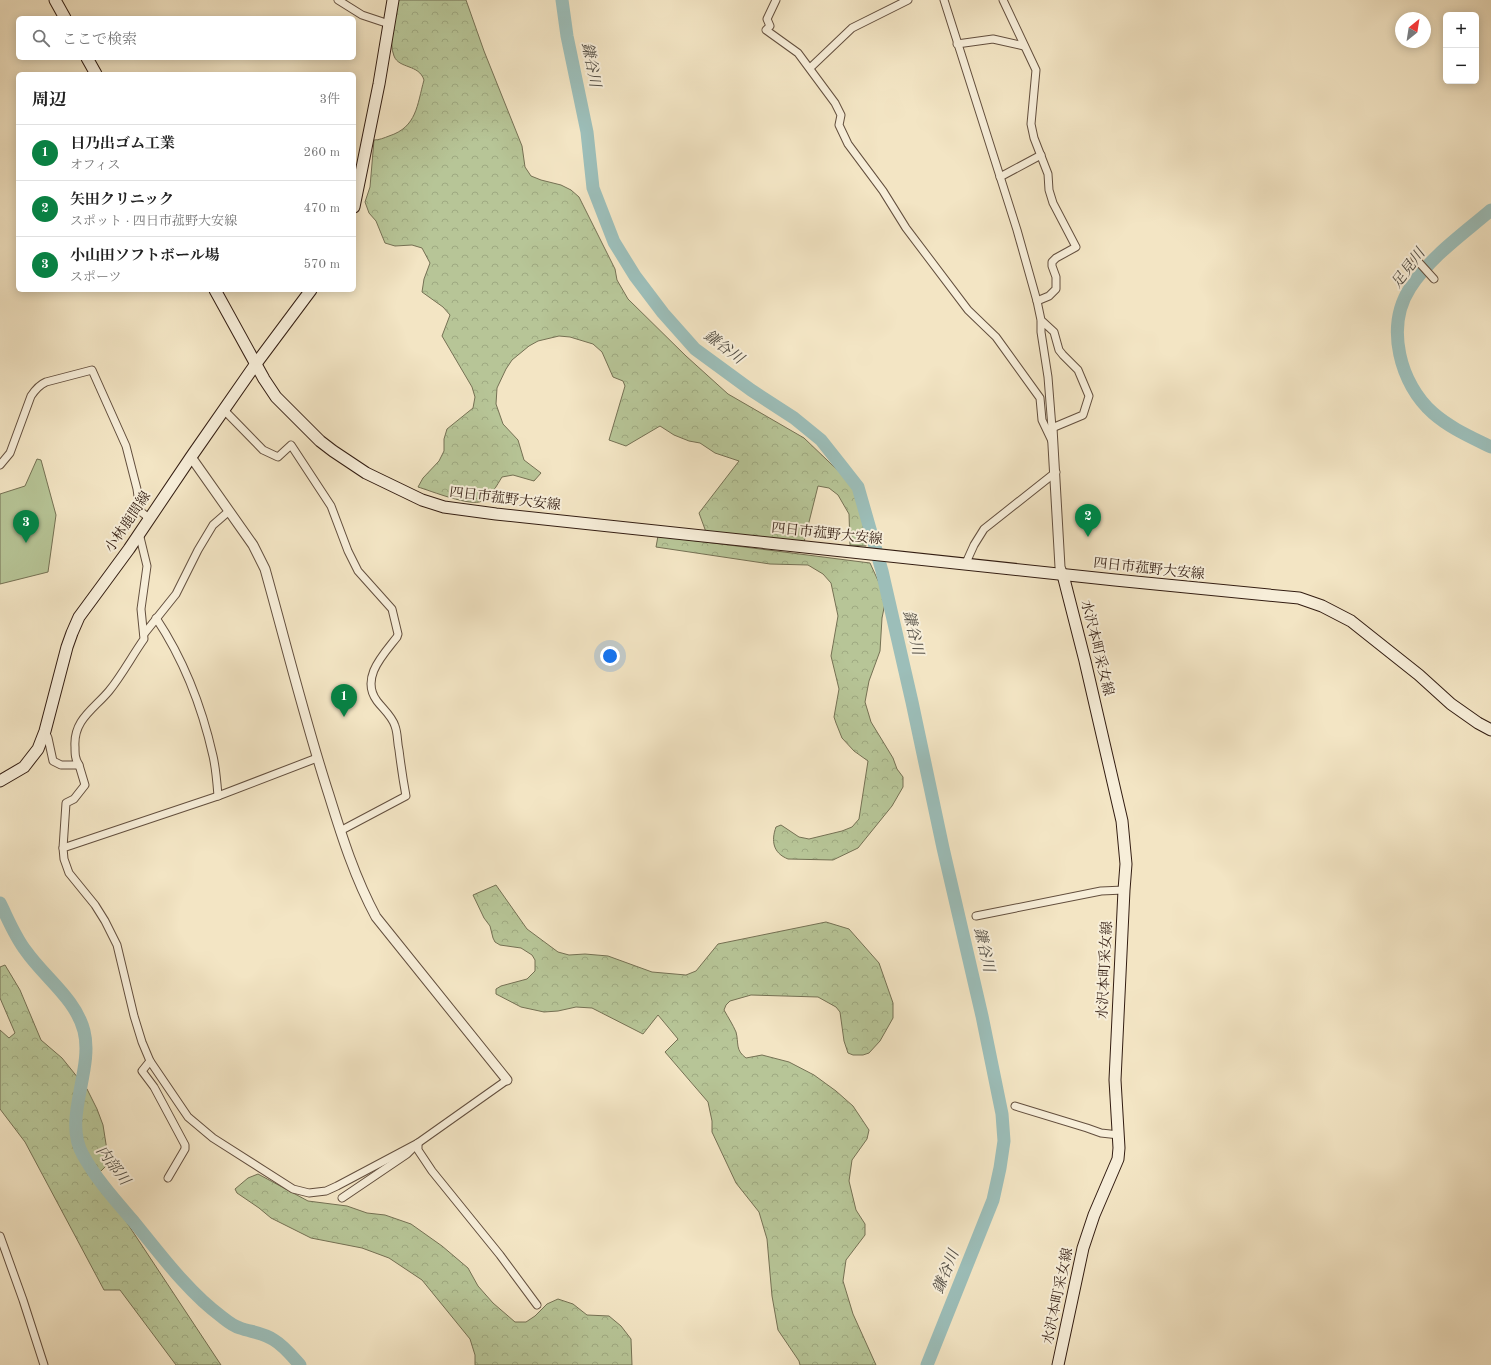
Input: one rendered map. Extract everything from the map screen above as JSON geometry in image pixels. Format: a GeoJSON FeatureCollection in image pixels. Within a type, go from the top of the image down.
{"type":"FeatureCollection","features":[{"type":"Feature","properties":{"kind":"main road"},"geometry":{"type":"LineString","coordinates":[[55,0],[64,16]]}},
{"type":"Feature","properties":{"kind":"main road"},"geometry":{"type":"LineString","coordinates":[[356,197],[379,84],[393,0]]}},
{"type":"Feature","properties":{"kind":"main road"},"geometry":{"type":"LineString","coordinates":[[88,60],[95,72]]}},
{"type":"Feature","properties":{"kind":"main road","name":"四日市菰野大安線"},"geometry":{"type":"LineString","coordinates":[[216,292],[256,365],[276,397],[320,441],[332,451],[366,473],[432,504],[504,515],[1063,575],[1299,598],[1322,606],[1351,621],[1452,704],[1478,723],[1491,730]]}},
{"type":"Feature","properties":{"kind":"main road","name":"小林鹿間線"},"geometry":{"type":"LineString","coordinates":[[0,781],[24,767],[38,749],[45,731],[67,647],[79,617],[139,533],[191,456],[310,292]]}},
{"type":"Feature","properties":{"kind":"main road","name":"水沢本町采女線"},"geometry":{"type":"LineString","coordinates":[[1058,1365],[1083,1248],[1094,1215],[1118,1159],[1119,1135],[1115,1080],[1126,864],[1122,821],[1089,676],[1063,575]]}},
{"type":"Feature","properties":{"kind":"street"},"geometry":{"type":"LineString","coordinates":[[338,0],[362,15],[389,24]]}},
{"type":"Feature","properties":{"kind":"street"},"geometry":{"type":"LineString","coordinates":[[776,0],[767,19],[770,26],[766,30],[798,54],[836,103],[841,115],[839,125],[848,144],[883,191],[906,228],[968,310],[996,337],[1040,398],[1042,420],[1053,445]]}},
{"type":"Feature","properties":{"kind":"street"},"geometry":{"type":"LineString","coordinates":[[810,68],[852,28],[908,0]]}},
{"type":"Feature","properties":{"kind":"street"},"geometry":{"type":"LineString","coordinates":[[944,0],[1000,177],[1037,301],[1041,320],[1056,472],[1060,567],[1063,575]]}},
{"type":"Feature","properties":{"kind":"street"},"geometry":{"type":"LineString","coordinates":[[1003,0],[1036,70],[1031,124],[1034,138],[1048,174],[1049,190],[1053,203],[1076,247],[1056,258],[1052,262],[1056,277],[1056,289],[1049,296],[1037,301]]}},
{"type":"Feature","properties":{"kind":"street"},"geometry":{"type":"LineString","coordinates":[[957,44],[993,39],[1024,46]]}},
{"type":"Feature","properties":{"kind":"street"},"geometry":{"type":"LineString","coordinates":[[1000,177],[1041,155]]}},
{"type":"Feature","properties":{"kind":"street"},"geometry":{"type":"LineString","coordinates":[[1416,259],[1433,278]]}},
{"type":"Feature","properties":{"kind":"street"},"geometry":{"type":"LineString","coordinates":[[1041,320],[1054,332],[1059,350],[1078,370],[1089,396],[1083,415],[1052,428]]}},
{"type":"Feature","properties":{"kind":"street"},"geometry":{"type":"LineString","coordinates":[[0,465],[10,453],[31,396],[35,390],[41,384],[46,382],[92,370],[126,446],[140,511],[149,518]]}},
{"type":"Feature","properties":{"kind":"street"},"geometry":{"type":"LineString","coordinates":[[224,410],[263,450],[278,458],[291,445],[331,506],[348,551],[358,571],[392,609],[398,634],[379,660],[371,677],[370,684],[377,700],[389,715],[395,726],[406,796],[340,831]]}},
{"type":"Feature","properties":{"kind":"street"},"geometry":{"type":"LineString","coordinates":[[139,533],[145,555],[146,566],[141,609],[144,639],[108,691],[88,711],[77,729],[74,740],[76,759],[85,785],[74,799],[66,803],[63,848],[64,859],[69,872],[96,905],[106,921],[117,945],[136,1023],[150,1062],[188,1117],[213,1138],[293,1189],[309,1193],[326,1191],[418,1143],[508,1080],[376,917],[361,886],[340,831],[317,758],[265,569],[253,545],[191,456]]}},
{"type":"Feature","properties":{"kind":"street"},"geometry":{"type":"LineString","coordinates":[[960,564],[984,529],[1056,472]]}},
{"type":"Feature","properties":{"kind":"street"},"geometry":{"type":"LineString","coordinates":[[144,634],[176,594],[198,550],[213,525],[229,511]]}},
{"type":"Feature","properties":{"kind":"street"},"geometry":{"type":"LineString","coordinates":[[156,618],[170,638],[187,672],[213,757],[218,796]]}},
{"type":"Feature","properties":{"kind":"street"},"geometry":{"type":"LineString","coordinates":[[45,731],[53,760],[61,765],[79,765]]}},
{"type":"Feature","properties":{"kind":"street"},"geometry":{"type":"LineString","coordinates":[[63,848],[218,796],[317,758]]}},
{"type":"Feature","properties":{"kind":"street"},"geometry":{"type":"LineString","coordinates":[[976,916],[1101,891],[1124,890]]}},
{"type":"Feature","properties":{"kind":"street"},"geometry":{"type":"LineString","coordinates":[[150,1062],[142,1070],[154,1087],[185,1145],[185,1150],[168,1178]]}},
{"type":"Feature","properties":{"kind":"street"},"geometry":{"type":"LineString","coordinates":[[1015,1106],[1087,1128],[1094,1132],[1119,1135]]}},
{"type":"Feature","properties":{"kind":"street"},"geometry":{"type":"LineString","coordinates":[[342,1198],[407,1154],[418,1143]]}},
{"type":"Feature","properties":{"kind":"street"},"geometry":{"type":"LineString","coordinates":[[418,1143],[418,1150],[432,1171],[500,1255],[537,1305]]}},
{"type":"Feature","properties":{"kind":"street"},"geometry":{"type":"LineString","coordinates":[[0,1236],[44,1365]]}},
{"type":"Feature","properties":{"kind":"green space"},"geometry":{"type":"Polygon","coordinates":[[[398,0],[466,0],[484,51],[522,146],[525,167],[531,176],[561,185],[571,190],[579,197],[615,269],[617,280],[628,299],[686,356],[728,394],[804,438],[851,483],[864,519],[866,546],[850,545],[849,514],[838,495],[829,488],[818,486],[804,542],[706,532],[699,513],[739,461],[715,453],[700,443],[689,441],[674,435],[660,426],[626,446],[609,440],[625,386],[623,381],[613,377],[602,352],[593,344],[570,337],[559,336],[538,341],[529,346],[512,360],[497,388],[496,404],[503,424],[518,440],[524,460],[541,473],[534,481],[513,475],[502,477],[488,497],[477,502],[460,500],[418,487],[423,478],[439,461],[444,451],[444,439],[447,429],[473,408],[475,397],[472,387],[442,336],[450,315],[443,307],[422,292],[424,279],[430,263],[422,248],[412,245],[395,246],[385,243],[376,221],[369,213],[365,202],[370,187],[374,140],[378,140],[398,132],[411,121],[424,80],[418,71],[400,63],[394,56],[392,50],[392,36],[398,0]]]}},
{"type":"Feature","properties":{"kind":"green space"},"geometry":{"type":"Polygon","coordinates":[[[37,459],[41,460],[56,515],[48,572],[0,584],[0,494],[25,486],[37,459]]]}},
{"type":"Feature","properties":{"kind":"green space"},"geometry":{"type":"Polygon","coordinates":[[[658,536],[870,563],[886,598],[882,618],[880,651],[869,681],[865,702],[871,722],[903,777],[903,787],[892,806],[858,848],[833,860],[788,859],[779,853],[774,846],[774,832],[776,827],[781,825],[799,837],[809,839],[852,827],[859,819],[868,761],[854,751],[842,738],[834,717],[839,689],[831,656],[838,616],[831,583],[823,574],[808,565],[770,564],[656,547],[658,536]]]}},
{"type":"Feature","properties":{"kind":"green space"},"geometry":{"type":"Polygon","coordinates":[[[496,885],[527,929],[558,952],[569,955],[585,954],[608,956],[652,972],[686,975],[696,971],[718,944],[826,922],[849,929],[879,963],[893,1003],[893,1018],[880,1041],[869,1053],[863,1055],[853,1055],[848,1053],[844,1041],[840,1012],[836,1007],[818,997],[751,995],[730,1001],[724,1010],[736,1032],[740,1052],[746,1058],[762,1055],[789,1062],[814,1075],[853,1106],[869,1130],[867,1139],[852,1160],[849,1181],[856,1210],[865,1224],[865,1235],[846,1260],[843,1281],[853,1314],[876,1365],[800,1365],[799,1361],[778,1330],[772,1296],[767,1239],[759,1212],[736,1183],[712,1132],[712,1121],[708,1102],[665,1052],[678,1039],[658,1015],[643,1034],[592,1008],[576,1007],[544,1012],[521,1007],[496,994],[496,989],[501,986],[527,979],[535,971],[535,960],[532,955],[521,948],[500,945],[495,942],[490,926],[484,918],[473,895],[496,885]]]}},
{"type":"Feature","properties":{"kind":"green space"},"geometry":{"type":"Polygon","coordinates":[[[5,965],[20,990],[41,1040],[62,1058],[87,1089],[97,1109],[103,1125],[109,1163],[96,1176],[221,1365],[176,1365],[120,1290],[104,1290],[25,1142],[0,1109],[0,1030],[9,1038],[15,1033],[0,998],[0,967],[5,965]]]}},
{"type":"Feature","properties":{"kind":"green space"},"geometry":{"type":"Polygon","coordinates":[[[258,1174],[308,1201],[347,1206],[367,1213],[385,1215],[411,1224],[442,1246],[468,1268],[478,1286],[493,1303],[515,1322],[526,1322],[535,1316],[547,1304],[558,1299],[573,1304],[587,1315],[609,1316],[621,1326],[631,1339],[632,1365],[475,1365],[475,1355],[470,1339],[422,1280],[389,1258],[362,1248],[311,1238],[271,1218],[237,1193],[235,1189],[248,1178],[258,1174]]]}},
{"type":"Feature","properties":{"kind":"waterway","name":"鎌谷川"},"geometry":{"type":"LineString","coordinates":[[562,0],[567,36],[587,132],[593,188],[614,242],[635,276],[663,313],[695,349],[751,390],[794,418],[821,440],[858,487],[882,571],[943,848],[982,1016],[1002,1114],[1004,1141],[993,1200],[927,1365]]}},
{"type":"Feature","properties":{"kind":"waterway","name":"足見川"},"geometry":{"type":"LineString","coordinates":[[1491,210],[1448,246],[1427,266],[1410,288],[1402,303],[1398,320],[1400,354],[1405,371],[1412,387],[1422,401],[1433,413],[1446,423],[1491,447]]}},
{"type":"Feature","properties":{"kind":"waterway","name":"内部川"},"geometry":{"type":"LineString","coordinates":[[0,903],[22,946],[33,961],[67,998],[80,1019],[84,1031],[86,1046],[76,1126],[77,1141],[88,1164],[107,1190],[198,1297],[233,1325],[266,1336],[278,1342],[300,1365]]}},
{"type":"Feature","properties":{"kind":"place","name":"矢田クリニック"},"geometry":{"type":"Point","coordinates":[1088,537]}},
{"type":"Feature","properties":{"kind":"place","name":"小山田ソフトボール場"},"geometry":{"type":"Point","coordinates":[26,543]}},
{"type":"Feature","properties":{"kind":"place","name":"日乃出ゴム工業"},"geometry":{"type":"Point","coordinates":[344,717]}}]}
